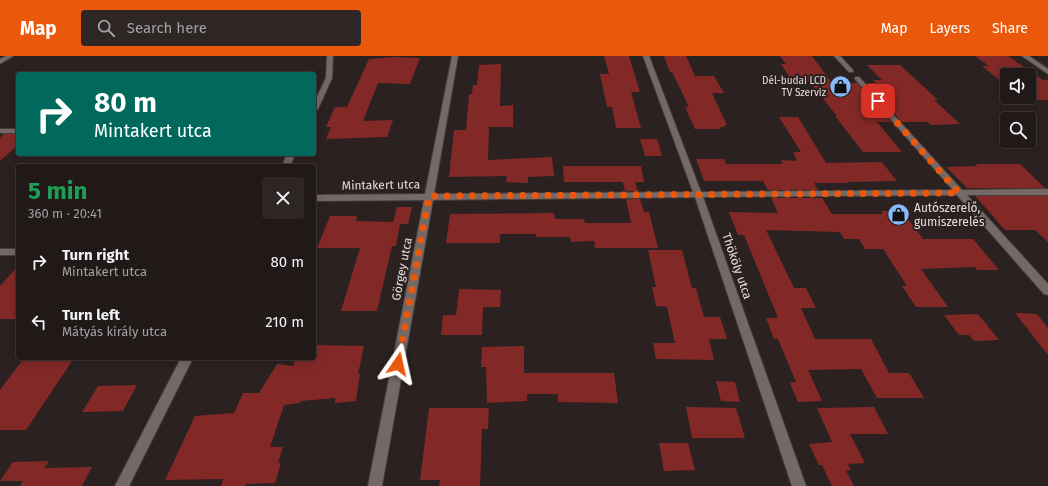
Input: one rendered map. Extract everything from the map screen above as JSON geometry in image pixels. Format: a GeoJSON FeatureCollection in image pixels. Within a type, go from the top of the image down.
{"type":"FeatureCollection","features":[{"type":"Feature","properties":{"kind":"street"},"geometry":{"type":"LineString","coordinates":[[0,62],[10,56]]}},
{"type":"Feature","properties":{"kind":"street"},"geometry":{"type":"LineString","coordinates":[[316,105],[332,72],[330,56]]}},
{"type":"Feature","properties":{"kind":"street","name":"Görgey utca"},"geometry":{"type":"LineString","coordinates":[[375,486],[455,56]]}},
{"type":"Feature","properties":{"kind":"street","name":"Thököly utca"},"geometry":{"type":"LineString","coordinates":[[646,56],[698,195],[799,486]]}},
{"type":"Feature","properties":{"kind":"street"},"geometry":{"type":"LineString","coordinates":[[837,56],[850,70]]}},
{"type":"Feature","properties":{"kind":"street"},"geometry":{"type":"LineString","coordinates":[[1026,56],[1048,72]]}},
{"type":"Feature","properties":{"kind":"street"},"geometry":{"type":"LineString","coordinates":[[857,78],[1048,291]]}},
{"type":"Feature","properties":{"kind":"street"},"geometry":{"type":"LineString","coordinates":[[0,131],[16,131]]}},
{"type":"Feature","properties":{"kind":"street","name":"Mintakert utca"},"geometry":{"type":"LineString","coordinates":[[316,198],[1048,192]]}},
{"type":"Feature","properties":{"kind":"street"},"geometry":{"type":"LineString","coordinates":[[0,252],[16,252]]}},
{"type":"Feature","properties":{"kind":"street"},"geometry":{"type":"LineString","coordinates":[[122,486],[186,360]]}},
{"type":"Feature","properties":{"kind":"building"},"geometry":{"type":"Polygon","coordinates":[[[604,56],[629,56],[640,92],[631,92],[641,128],[616,128],[612,107],[607,107],[600,74],[609,74],[604,56]]]}},
{"type":"Feature","properties":{"kind":"building"},"geometry":{"type":"Polygon","coordinates":[[[664,56],[686,56],[695,76],[714,76],[724,93],[712,93],[727,125],[724,125],[725,127],[720,127],[721,129],[695,129],[685,107],[689,107],[672,72],[670,72],[664,56]]]}},
{"type":"Feature","properties":{"kind":"building"},"geometry":{"type":"Polygon","coordinates":[[[780,56],[812,56],[832,83],[857,83],[891,122],[877,122],[902,152],[863,152],[809,81],[792,81],[781,64],[786,64],[780,56]]]}},
{"type":"Feature","properties":{"kind":"building"},"geometry":{"type":"Polygon","coordinates":[[[975,56],[1008,56],[1026,68],[1000,68],[1000,80],[982,66],[989,66],[975,56]]]}},
{"type":"Feature","properties":{"kind":"building"},"geometry":{"type":"Polygon","coordinates":[[[394,57],[420,58],[410,84],[378,83],[363,121],[393,120],[387,137],[326,139],[331,127],[326,127],[335,107],[347,107],[369,59],[394,57]]]}},
{"type":"Feature","properties":{"kind":"building"},"geometry":{"type":"Polygon","coordinates":[[[501,64],[500,106],[513,105],[513,127],[489,127],[488,160],[552,157],[554,176],[528,177],[528,183],[506,182],[507,176],[449,177],[454,130],[466,130],[469,94],[472,94],[473,85],[477,85],[479,65],[501,64]]]}},
{"type":"Feature","properties":{"kind":"building"},"geometry":{"type":"Polygon","coordinates":[[[867,65],[900,65],[938,100],[934,100],[960,124],[931,125],[928,122],[902,122],[867,83],[876,83],[873,80],[882,80],[867,65]]]}},
{"type":"Feature","properties":{"kind":"building"},"geometry":{"type":"Polygon","coordinates":[[[1036,75],[1043,80],[1048,80],[1048,100],[1036,100],[1036,75]]]}},
{"type":"Feature","properties":{"kind":"building"},"geometry":{"type":"Polygon","coordinates":[[[779,117],[798,117],[826,163],[882,162],[897,181],[814,183],[818,190],[768,190],[763,181],[704,181],[696,159],[724,159],[726,164],[783,164],[781,160],[797,161],[793,152],[801,152],[779,117]]]}},
{"type":"Feature","properties":{"kind":"building"},"geometry":{"type":"Polygon","coordinates":[[[4,134],[16,134],[16,147],[0,161],[0,138],[4,134]]]}},
{"type":"Feature","properties":{"kind":"building"},"geometry":{"type":"Polygon","coordinates":[[[640,139],[657,139],[662,156],[645,156],[640,139]]]}},
{"type":"Feature","properties":{"kind":"building"},"geometry":{"type":"Polygon","coordinates":[[[975,164],[1020,164],[1045,188],[967,188],[946,167],[978,166],[975,164]]]}},
{"type":"Feature","properties":{"kind":"building"},"geometry":{"type":"Polygon","coordinates":[[[563,166],[641,166],[644,182],[635,182],[638,191],[625,191],[623,182],[564,182],[563,166]]]}},
{"type":"Feature","properties":{"kind":"building"},"geometry":{"type":"Polygon","coordinates":[[[975,196],[1048,196],[1048,242],[1035,230],[1005,230],[975,196]]]}},
{"type":"Feature","properties":{"kind":"building"},"geometry":{"type":"Polygon","coordinates":[[[771,198],[822,198],[832,214],[883,214],[881,211],[902,211],[923,239],[973,239],[999,270],[977,270],[975,267],[921,269],[948,307],[916,307],[902,286],[907,286],[883,249],[865,249],[859,239],[844,239],[840,232],[766,230],[794,288],[806,288],[816,308],[801,308],[815,339],[871,339],[889,373],[909,373],[924,398],[877,398],[861,369],[808,370],[822,401],[798,402],[790,383],[796,382],[778,339],[774,339],[766,318],[778,318],[744,235],[738,235],[729,212],[778,213],[771,198]]]}},
{"type":"Feature","properties":{"kind":"building"},"geometry":{"type":"Polygon","coordinates":[[[626,199],[640,199],[644,212],[649,212],[658,248],[595,248],[594,241],[571,242],[570,237],[536,237],[536,234],[500,234],[500,243],[446,243],[450,214],[554,213],[555,219],[584,219],[585,223],[631,223],[626,199]]]}},
{"type":"Feature","properties":{"kind":"building"},"geometry":{"type":"Polygon","coordinates":[[[397,207],[412,207],[408,224],[400,224],[396,246],[392,246],[377,311],[341,311],[360,248],[317,248],[330,216],[357,216],[356,221],[393,222],[397,207]]]}},
{"type":"Feature","properties":{"kind":"building"},"geometry":{"type":"Polygon","coordinates":[[[648,250],[682,250],[692,288],[696,288],[704,317],[720,317],[727,339],[709,339],[714,360],[656,359],[653,343],[675,343],[667,307],[656,306],[652,287],[656,287],[648,250]]]}},
{"type":"Feature","properties":{"kind":"building"},"geometry":{"type":"Polygon","coordinates":[[[16,268],[16,319],[0,319],[0,286],[16,268]]]}},
{"type":"Feature","properties":{"kind":"building"},"geometry":{"type":"Polygon","coordinates":[[[459,289],[501,290],[500,307],[483,307],[482,335],[441,335],[443,315],[456,315],[459,289]]]}},
{"type":"Feature","properties":{"kind":"building"},"geometry":{"type":"Polygon","coordinates":[[[1015,313],[1037,314],[1048,328],[1048,355],[1015,313]]]}},
{"type":"Feature","properties":{"kind":"building"},"geometry":{"type":"Polygon","coordinates":[[[978,314],[999,340],[974,341],[969,335],[959,335],[944,315],[978,314]]]}},
{"type":"Feature","properties":{"kind":"building"},"geometry":{"type":"Polygon","coordinates":[[[316,345],[364,346],[358,374],[360,374],[356,401],[335,403],[335,398],[301,401],[300,403],[284,405],[270,447],[283,447],[278,463],[281,463],[275,483],[246,484],[245,486],[221,486],[223,479],[165,480],[195,416],[234,413],[243,393],[259,393],[277,364],[293,366],[295,360],[316,360],[316,345]]]}},
{"type":"Feature","properties":{"kind":"building"},"geometry":{"type":"Polygon","coordinates":[[[524,346],[524,373],[614,373],[618,403],[558,402],[558,394],[527,394],[527,401],[487,403],[486,367],[481,367],[482,347],[524,346]]]}},
{"type":"Feature","properties":{"kind":"building"},"geometry":{"type":"Polygon","coordinates":[[[22,360],[73,360],[26,430],[0,430],[0,390],[22,360]]]}},
{"type":"Feature","properties":{"kind":"building"},"geometry":{"type":"Polygon","coordinates":[[[716,381],[735,382],[740,402],[721,401],[716,381]]]}},
{"type":"Feature","properties":{"kind":"building"},"geometry":{"type":"Polygon","coordinates":[[[137,385],[123,411],[82,412],[98,386],[137,385]]]}},
{"type":"Feature","properties":{"kind":"building"},"geometry":{"type":"Polygon","coordinates":[[[686,407],[736,408],[745,438],[692,438],[686,407]]]}},
{"type":"Feature","properties":{"kind":"building"},"geometry":{"type":"Polygon","coordinates":[[[874,407],[888,434],[850,434],[865,463],[848,464],[851,470],[846,471],[854,486],[832,486],[822,465],[819,465],[809,444],[832,442],[817,408],[874,407]]]}},
{"type":"Feature","properties":{"kind":"building"},"geometry":{"type":"Polygon","coordinates":[[[429,408],[489,408],[488,429],[482,429],[480,486],[439,486],[440,480],[420,480],[429,408]]]}},
{"type":"Feature","properties":{"kind":"building"},"geometry":{"type":"Polygon","coordinates":[[[659,443],[688,443],[695,470],[664,471],[659,443]]]}},
{"type":"Feature","properties":{"kind":"building"},"geometry":{"type":"Polygon","coordinates":[[[49,461],[44,468],[92,467],[82,486],[20,486],[23,481],[0,481],[13,462],[49,461]]]}},
{"type":"Feature","properties":{"kind":"place","name":"Dél-budai LCD TV Szerviz"},"geometry":{"type":"Point","coordinates":[841,87]}},
{"type":"Feature","properties":{"kind":"place","name":"Autószerelő, gumiszerelés"},"geometry":{"type":"Point","coordinates":[898,215]}},
{"type":"Feature","properties":{"kind":"route"},"geometry":{"type":"LineString","coordinates":[[398,364],[429,196],[959,193],[878,101]]}}]}
